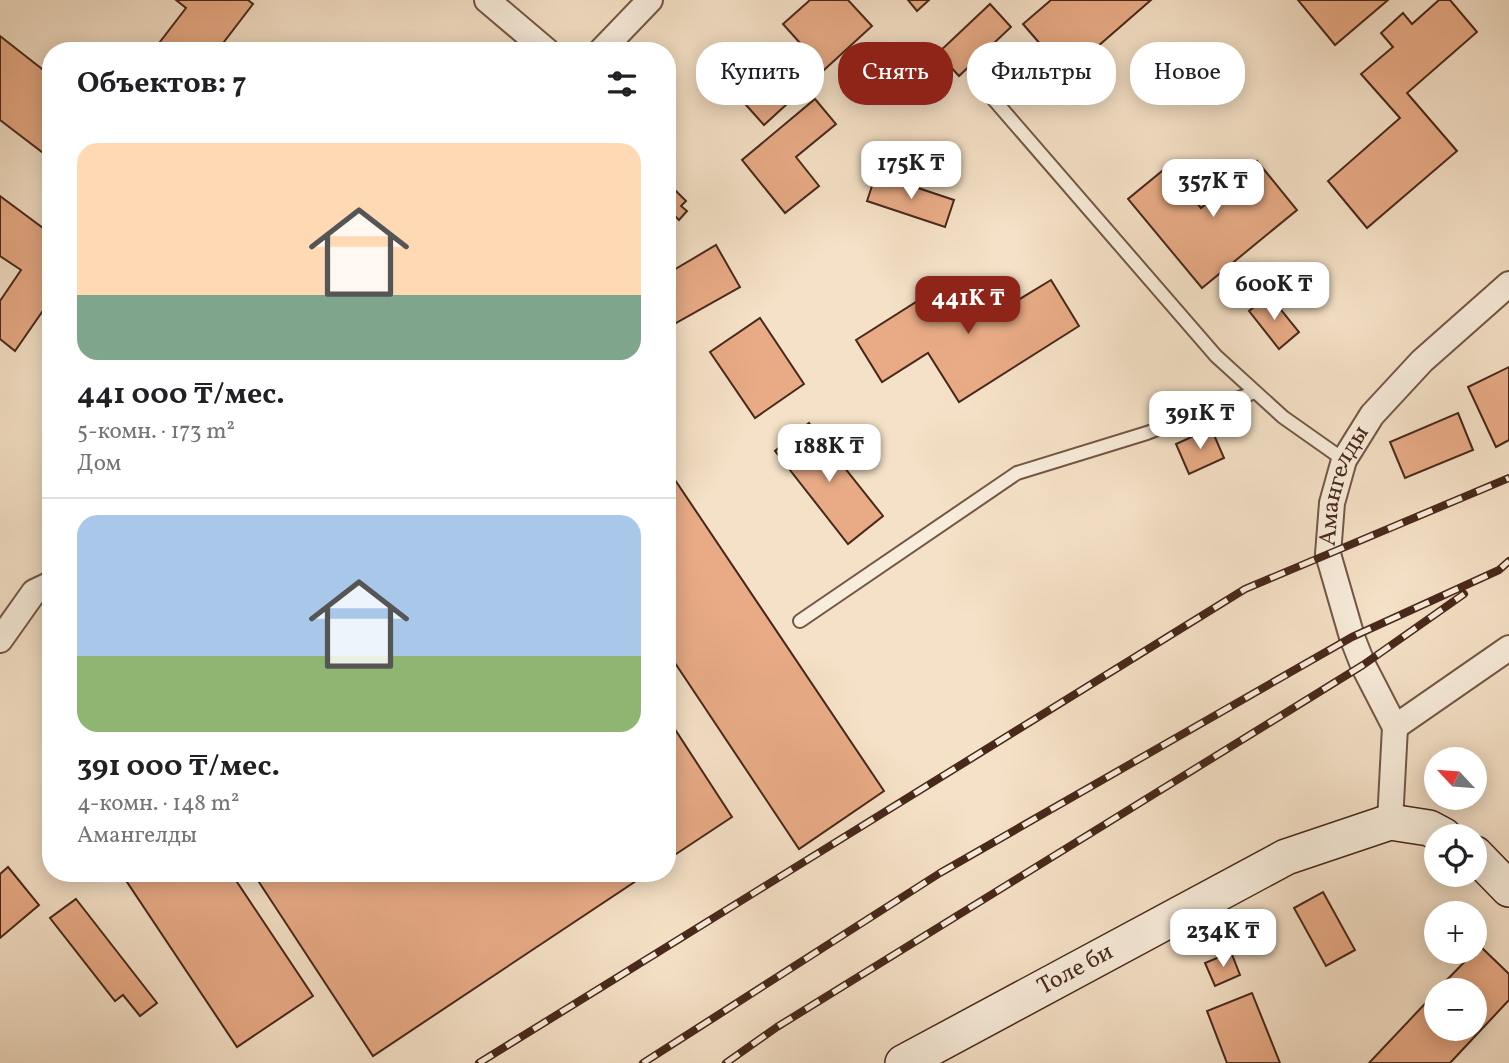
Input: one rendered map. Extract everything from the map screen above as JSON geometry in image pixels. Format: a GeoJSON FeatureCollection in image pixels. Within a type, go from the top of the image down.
{"type":"FeatureCollection","features":[{"type":"Feature","properties":{"kind":"main road","name":"Толе би"},"geometry":{"type":"LineString","coordinates":[[903,1063],[1286,857],[1390,822],[1424,827]]}},
{"type":"Feature","properties":{"kind":"main road"},"geometry":{"type":"LineString","coordinates":[[1487,866],[1509,889]]}},
{"type":"Feature","properties":{"kind":"street"},"geometry":{"type":"LineString","coordinates":[[487,0],[536,42]]}},
{"type":"Feature","properties":{"kind":"street"},"geometry":{"type":"LineString","coordinates":[[610,42],[650,0]]}},
{"type":"Feature","properties":{"kind":"street","name":"Амангелды"},"geometry":{"type":"LineString","coordinates":[[1395,727],[1363,665],[1352,637],[1328,554],[1332,503],[1343,460],[1371,415],[1422,361],[1509,284]]}},
{"type":"Feature","properties":{"kind":"street"},"geometry":{"type":"LineString","coordinates":[[0,640],[34,592],[42,588]]}},
{"type":"Feature","properties":{"kind":"street"},"geometry":{"type":"LineString","coordinates":[[1390,822],[1395,727],[1509,648]]}},
{"type":"Feature","properties":{"kind":"lane"},"geometry":{"type":"LineString","coordinates":[[999,105],[1216,356],[1283,417],[1343,460]]}},
{"type":"Feature","properties":{"kind":"lane"},"geometry":{"type":"LineString","coordinates":[[800,621],[1017,473],[1147,433],[1255,392]]}},
{"type":"Feature","properties":{"kind":"building"},"geometry":{"type":"Polygon","coordinates":[[[176,0],[248,0],[253,4],[224,42],[160,42],[186,8],[176,0]]]}},
{"type":"Feature","properties":{"kind":"building"},"geometry":{"type":"Polygon","coordinates":[[[810,0],[848,0],[872,26],[855,42],[838,42],[838,57],[824,70],[824,42],[799,42],[783,24],[810,0]]]}},
{"type":"Feature","properties":{"kind":"building"},"geometry":{"type":"Polygon","coordinates":[[[908,0],[929,0],[917,11],[908,0]]]}},
{"type":"Feature","properties":{"kind":"building"},"geometry":{"type":"Polygon","coordinates":[[[1051,0],[1151,0],[1103,42],[1038,42],[1023,24],[1051,0]]]}},
{"type":"Feature","properties":{"kind":"building"},"geometry":{"type":"Polygon","coordinates":[[[1298,0],[1388,0],[1335,45],[1298,0]]]}},
{"type":"Feature","properties":{"kind":"building"},"geometry":{"type":"Polygon","coordinates":[[[1439,0],[1450,0],[1477,32],[1407,93],[1457,151],[1367,228],[1328,181],[1400,118],[1361,74],[1393,47],[1381,33],[1403,13],[1412,24],[1439,0]]]}},
{"type":"Feature","properties":{"kind":"building"},"geometry":{"type":"Polygon","coordinates":[[[990,4],[1011,27],[995,42],[967,42],[967,68],[959,76],[953,69],[953,42],[950,42],[990,4]]]}},
{"type":"Feature","properties":{"kind":"building"},"geometry":{"type":"Polygon","coordinates":[[[0,36],[42,69],[42,152],[0,120],[0,36]]]}},
{"type":"Feature","properties":{"kind":"building"},"geometry":{"type":"Polygon","coordinates":[[[746,105],[786,105],[764,125],[746,105]]]}},
{"type":"Feature","properties":{"kind":"building"},"geometry":{"type":"Polygon","coordinates":[[[808,105],[820,105],[836,124],[796,157],[819,186],[785,213],[742,160],[808,105]]]}},
{"type":"Feature","properties":{"kind":"building"},"geometry":{"type":"Polygon","coordinates":[[[1257,161],[1297,210],[1202,288],[1128,199],[1167,167],[1201,208],[1257,161]]]}},
{"type":"Feature","properties":{"kind":"building"},"geometry":{"type":"Polygon","coordinates":[[[876,174],[954,200],[945,227],[867,201],[876,174]]]}},
{"type":"Feature","properties":{"kind":"building"},"geometry":{"type":"Polygon","coordinates":[[[676,191],[686,201],[681,206],[687,211],[679,220],[676,217],[676,191]]]}},
{"type":"Feature","properties":{"kind":"building"},"geometry":{"type":"Polygon","coordinates":[[[0,196],[42,227],[42,312],[15,351],[0,339],[0,301],[21,270],[0,256],[0,196]]]}},
{"type":"Feature","properties":{"kind":"building"},"geometry":{"type":"Polygon","coordinates":[[[716,245],[740,287],[676,323],[676,269],[716,245]]]}},
{"type":"Feature","properties":{"kind":"building"},"geometry":{"type":"Polygon","coordinates":[[[1051,280],[1079,326],[959,402],[928,353],[882,382],[856,340],[946,283],[961,308],[983,295],[995,314],[1051,280]]]}},
{"type":"Feature","properties":{"kind":"building"},"geometry":{"type":"Polygon","coordinates":[[[1269,295],[1299,332],[1279,349],[1249,311],[1269,295]]]}},
{"type":"Feature","properties":{"kind":"building"},"geometry":{"type":"Polygon","coordinates":[[[760,318],[804,384],[755,418],[710,352],[760,318]]]}},
{"type":"Feature","properties":{"kind":"building"},"geometry":{"type":"Polygon","coordinates":[[[1509,367],[1509,440],[1496,447],[1468,387],[1509,367]]]}},
{"type":"Feature","properties":{"kind":"building"},"geometry":{"type":"Polygon","coordinates":[[[1458,413],[1473,450],[1405,478],[1390,442],[1458,413]]]}},
{"type":"Feature","properties":{"kind":"building"},"geometry":{"type":"Polygon","coordinates":[[[809,423],[883,516],[848,544],[775,451],[809,423]]]}},
{"type":"Feature","properties":{"kind":"building"},"geometry":{"type":"Polygon","coordinates":[[[1211,428],[1224,458],[1189,474],[1176,444],[1211,428]]]}},
{"type":"Feature","properties":{"kind":"building"},"geometry":{"type":"Polygon","coordinates":[[[676,481],[884,791],[799,849],[676,664],[676,481]]]}},
{"type":"Feature","properties":{"kind":"building"},"geometry":{"type":"Polygon","coordinates":[[[676,731],[732,817],[676,854],[676,731]]]}},
{"type":"Feature","properties":{"kind":"building"},"geometry":{"type":"Polygon","coordinates":[[[8,867],[39,905],[0,938],[0,874],[8,867]]]}},
{"type":"Feature","properties":{"kind":"building"},"geometry":{"type":"Polygon","coordinates":[[[127,882],[237,882],[313,996],[237,1047],[127,882]]]}},
{"type":"Feature","properties":{"kind":"building"},"geometry":{"type":"Polygon","coordinates":[[[259,882],[634,882],[373,1056],[259,882]]]}},
{"type":"Feature","properties":{"kind":"building"},"geometry":{"type":"Polygon","coordinates":[[[1323,892],[1355,950],[1326,966],[1294,908],[1323,892]]]}},
{"type":"Feature","properties":{"kind":"building"},"geometry":{"type":"Polygon","coordinates":[[[76,899],[157,1003],[140,1016],[123,995],[115,1001],[50,918],[76,899]]]}},
{"type":"Feature","properties":{"kind":"building"},"geometry":{"type":"Polygon","coordinates":[[[1231,952],[1240,975],[1215,986],[1205,963],[1231,952]]]}},
{"type":"Feature","properties":{"kind":"building"},"geometry":{"type":"Polygon","coordinates":[[[1487,953],[1509,974],[1509,1000],[1487,1023],[1487,978],[1449,978],[1462,964],[1487,964],[1487,953]]]}},
{"type":"Feature","properties":{"kind":"building"},"geometry":{"type":"Polygon","coordinates":[[[1252,993],[1280,1063],[1227,1063],[1207,1011],[1252,993]]]}},
{"type":"Feature","properties":{"kind":"building"},"geometry":{"type":"Polygon","coordinates":[[[1424,1005],[1424,1041],[1471,1041],[1450,1063],[1369,1063],[1424,1005]]]}},
{"type":"Feature","properties":{"kind":"railway"},"geometry":{"type":"LineString","coordinates":[[479,1063],[1245,589],[1509,478]]}},
{"type":"Feature","properties":{"kind":"railway"},"geometry":{"type":"LineString","coordinates":[[643,1063],[940,873],[1352,637],[1499,570],[1509,561]]}},
{"type":"Feature","properties":{"kind":"railway"},"geometry":{"type":"LineString","coordinates":[[726,1063],[777,1027],[1363,665],[1464,594]]}}]}
